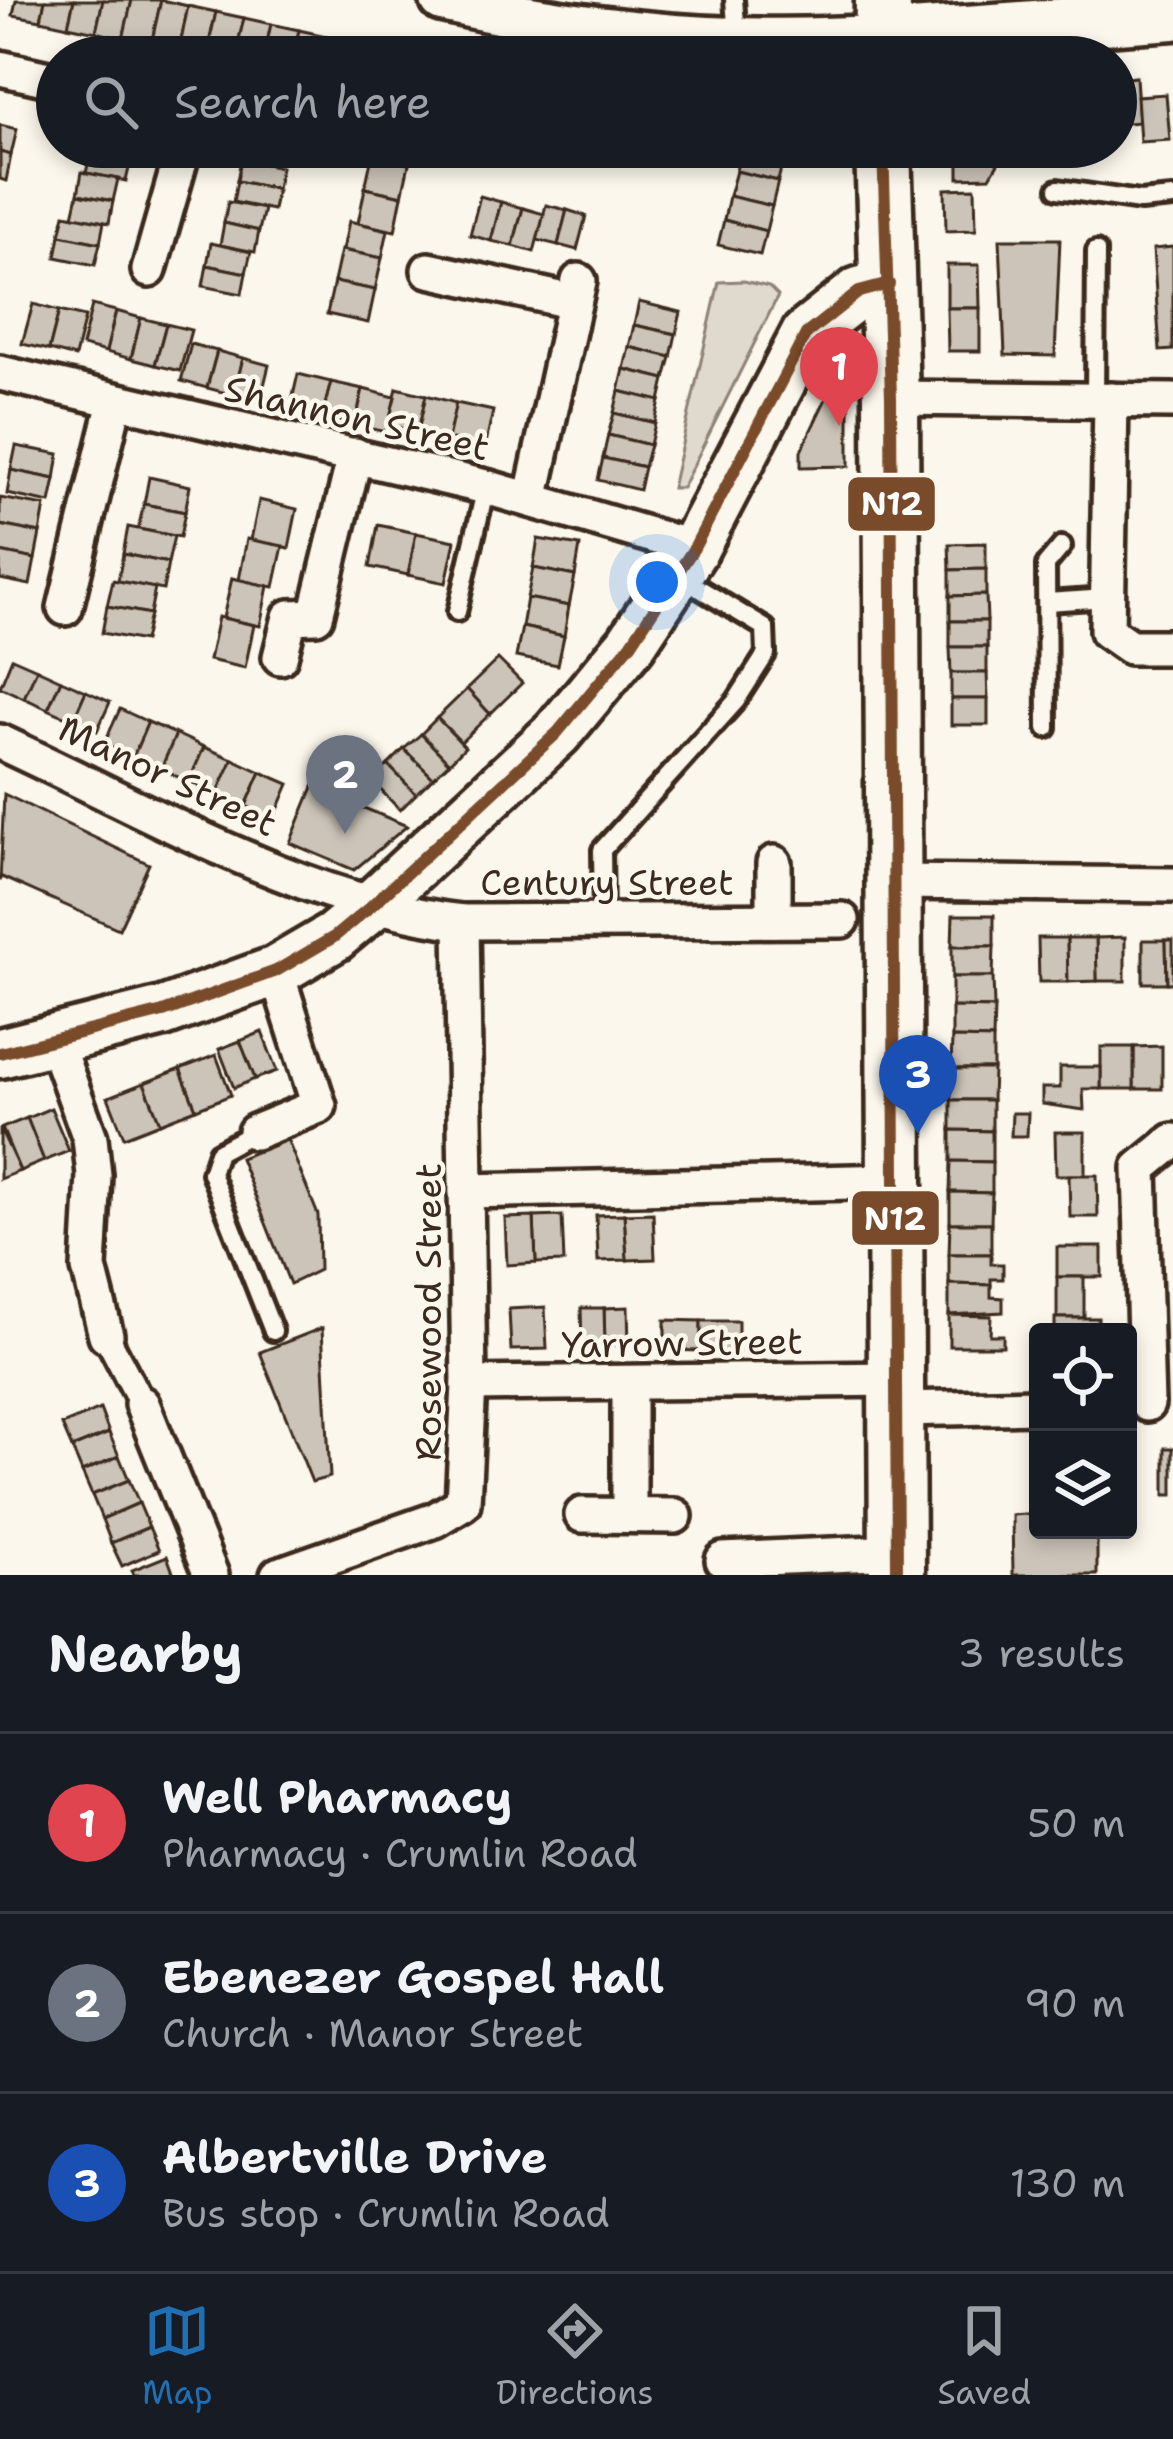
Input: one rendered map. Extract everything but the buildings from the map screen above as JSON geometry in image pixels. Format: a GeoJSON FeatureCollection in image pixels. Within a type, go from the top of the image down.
{"type":"FeatureCollection","features":[{"type":"Feature","properties":{"kind":"main road"},"geometry":{"type":"LineString","coordinates":[[882,31],[1097,11],[1173,15]]}},
{"type":"Feature","properties":{"kind":"main road"},"geometry":{"type":"LineString","coordinates":[[884,168],[891,398],[897,1563]]}},
{"type":"Feature","properties":{"kind":"main road"},"geometry":{"type":"LineString","coordinates":[[0,1053],[163,1012],[276,971],[334,938],[370,907],[557,733],[632,644],[685,561],[806,334],[859,292],[889,284]]}},
{"type":"Feature","properties":{"kind":"street"},"geometry":{"type":"LineString","coordinates":[[442,0],[581,27],[736,21],[882,31]]}},
{"type":"Feature","properties":{"kind":"street"},"geometry":{"type":"LineString","coordinates":[[0,68],[36,76]]}},
{"type":"Feature","properties":{"kind":"street"},"geometry":{"type":"LineString","coordinates":[[149,270],[178,168]]}},
{"type":"Feature","properties":{"kind":"street"},"geometry":{"type":"LineString","coordinates":[[429,270],[576,292],[531,500]]}},
{"type":"Feature","properties":{"kind":"street","name":"Shannon Street"},"geometry":{"type":"LineString","coordinates":[[0,373],[486,487],[685,561]]}},
{"type":"Feature","properties":{"kind":"street"},"geometry":{"type":"LineString","coordinates":[[891,398],[1173,401]]}},
{"type":"Feature","properties":{"kind":"street"},"geometry":{"type":"LineString","coordinates":[[1103,400],[1107,631],[1130,647],[1173,647]]}},
{"type":"Feature","properties":{"kind":"street"},"geometry":{"type":"LineString","coordinates":[[65,608],[115,402]]}},
{"type":"Feature","properties":{"kind":"street"},"geometry":{"type":"LineString","coordinates":[[280,657],[290,617],[316,616],[356,455]]}},
{"type":"Feature","properties":{"kind":"street","name":"Manor Street"},"geometry":{"type":"LineString","coordinates":[[0,742],[370,907]]}},
{"type":"Feature","properties":{"kind":"street","name":"Century Street"},"geometry":{"type":"LineString","coordinates":[[774,863],[774,920]]}},
{"type":"Feature","properties":{"kind":"street"},"geometry":{"type":"LineString","coordinates":[[895,882],[1173,885]]}},
{"type":"Feature","properties":{"kind":"street","name":"Century Street"},"geometry":{"type":"LineString","coordinates":[[370,907],[462,922],[842,920]]}},
{"type":"Feature","properties":{"kind":"street","name":"Rosewood Street"},"geometry":{"type":"LineString","coordinates":[[278,1575],[435,1520],[464,1503],[469,1384],[462,922]]}},
{"type":"Feature","properties":{"kind":"street"},"geometry":{"type":"LineString","coordinates":[[255,1132],[320,1106],[276,971]]}},
{"type":"Feature","properties":{"kind":"street"},"geometry":{"type":"LineString","coordinates":[[54,1039],[90,1138],[94,1175],[89,1268],[106,1335],[142,1404],[211,1575]]}},
{"type":"Feature","properties":{"kind":"street"},"geometry":{"type":"LineString","coordinates":[[1149,1404],[1140,1168],[1173,1141]]}},
{"type":"Feature","properties":{"kind":"street"},"geometry":{"type":"LineString","coordinates":[[466,1192],[895,1181]]}},
{"type":"Feature","properties":{"kind":"street","name":"Yarrow Street"},"geometry":{"type":"LineString","coordinates":[[469,1384],[629,1384],[897,1394],[1029,1405]]}},
{"type":"Feature","properties":{"kind":"street"},"geometry":{"type":"LineString","coordinates":[[629,1384],[629,1515]]}},
{"type":"Feature","properties":{"kind":"street"},"geometry":{"type":"LineString","coordinates":[[582,1515],[675,1516]]}},
{"type":"Feature","properties":{"kind":"street"},"geometry":{"type":"LineString","coordinates":[[738,1565],[897,1563]]}},
{"type":"Feature","properties":{"kind":"lane"},"geometry":{"type":"LineString","coordinates":[[1058,189],[1140,200],[1173,198]]}},
{"type":"Feature","properties":{"kind":"lane"},"geometry":{"type":"LineString","coordinates":[[1096,250],[1103,400]]}},
{"type":"Feature","properties":{"kind":"lane"},"geometry":{"type":"LineString","coordinates":[[457,612],[486,487]]}},
{"type":"Feature","properties":{"kind":"lane"},"geometry":{"type":"LineString","coordinates":[[1047,728],[1046,565],[1062,547]]}},
{"type":"Feature","properties":{"kind":"lane"},"geometry":{"type":"LineString","coordinates":[[603,920],[602,850],[688,759],[766,654],[765,628],[685,561]]}},
{"type":"Feature","properties":{"kind":"lane"},"geometry":{"type":"LineString","coordinates":[[1047,602],[1107,598]]}},
{"type":"Feature","properties":{"kind":"lane"},"geometry":{"type":"LineString","coordinates":[[255,1132],[218,1152],[211,1173],[273,1331]]}},
{"type":"Feature","properties":{"kind":"shaded area"},"geometry":{"type":"Polygon","coordinates":[[[719,282],[769,287],[778,296],[682,488],[672,488],[719,282]]]}},
{"type":"Feature","properties":{"kind":"transit line","name":"N12"},"geometry":{"type":"LineString","coordinates":[[884,168],[891,398],[897,1575]]}},
{"type":"Feature","properties":{"kind":"transit line","name":"N12"},"geometry":{"type":"LineString","coordinates":[[0,1053],[163,1012],[276,971],[334,937],[370,907],[557,733],[631,644],[694,548],[806,334],[859,292],[889,284]]}},
{"type":"Feature","properties":{"kind":"place","name":"Well Pharmacy"},"geometry":{"type":"Point","coordinates":[839,426]}},
{"type":"Feature","properties":{"kind":"place","name":"Ebenezer Gospel Hall"},"geometry":{"type":"Point","coordinates":[345,834]}},
{"type":"Feature","properties":{"kind":"place","name":"Albertville Drive"},"geometry":{"type":"Point","coordinates":[918,1134]}}]}
